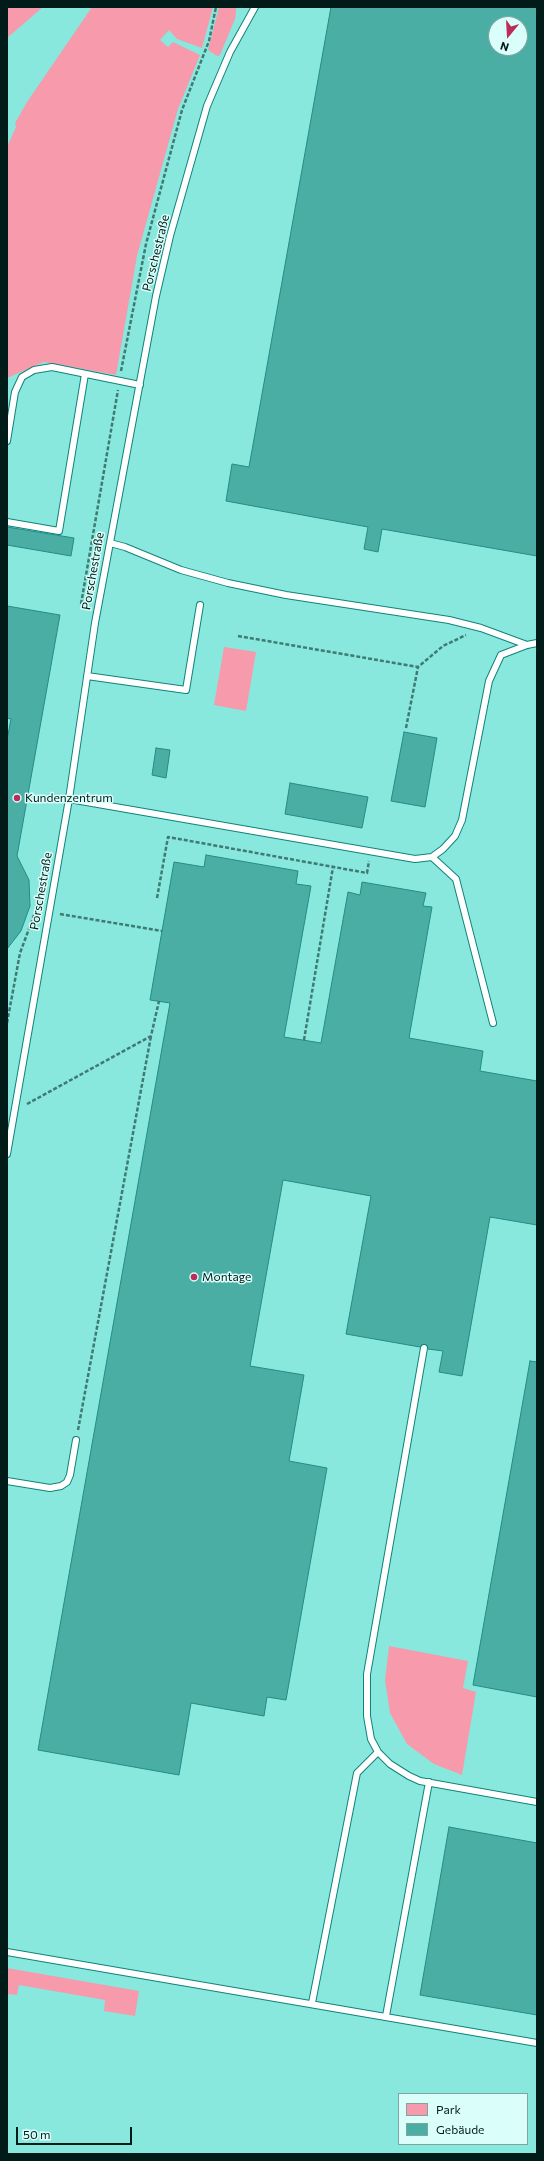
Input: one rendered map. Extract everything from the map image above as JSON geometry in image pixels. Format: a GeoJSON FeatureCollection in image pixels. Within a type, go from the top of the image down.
{"type":"FeatureCollection","features":[{"type":"Feature","properties":{"kind":"lane","name":"Porschestraße"},"geometry":{"type":"LineString","coordinates":[[7,1154],[110,543],[156,296],[207,106],[230,52],[255,7]]}},
{"type":"Feature","properties":{"kind":"lane"},"geometry":{"type":"LineString","coordinates":[[7,441],[15,392],[22,377],[34,370],[52,367],[140,385]]}},
{"type":"Feature","properties":{"kind":"lane"},"geometry":{"type":"LineString","coordinates":[[7,522],[59,532],[85,374]]}},
{"type":"Feature","properties":{"kind":"lane"},"geometry":{"type":"LineString","coordinates":[[110,543],[126,547],[181,570],[228,583],[286,595],[449,620],[481,628],[527,645]]}},
{"type":"Feature","properties":{"kind":"lane"},"geometry":{"type":"LineString","coordinates":[[88,676],[186,690],[200,604]]}},
{"type":"Feature","properties":{"kind":"lane"},"geometry":{"type":"LineString","coordinates":[[68,799],[415,859],[432,857],[443,849],[455,836],[462,820],[489,681],[501,655],[527,645],[537,643]]}},
{"type":"Feature","properties":{"kind":"lane"},"geometry":{"type":"LineString","coordinates":[[432,857],[456,878],[493,1023]]}},
{"type":"Feature","properties":{"kind":"lane"},"geometry":{"type":"LineString","coordinates":[[424,1348],[367,1674],[367,1716],[371,1739],[378,1752],[390,1764],[409,1776],[429,1782],[537,1802]]}},
{"type":"Feature","properties":{"kind":"lane"},"geometry":{"type":"LineString","coordinates":[[7,1481],[50,1488],[61,1486],[67,1482],[70,1475],[76,1440]]}},
{"type":"Feature","properties":{"kind":"lane"},"geometry":{"type":"LineString","coordinates":[[312,2003],[357,1773],[378,1752]]}},
{"type":"Feature","properties":{"kind":"lane"},"geometry":{"type":"LineString","coordinates":[[386,2016],[429,1782]]}},
{"type":"Feature","properties":{"kind":"lane"},"geometry":{"type":"LineString","coordinates":[[7,1952],[312,2003],[537,2043]]}},
{"type":"Feature","properties":{"kind":"path"},"geometry":{"type":"LineString","coordinates":[[81,604],[120,381],[146,244],[182,110],[209,41],[216,7]]}},
{"type":"Feature","properties":{"kind":"path"},"geometry":{"type":"LineString","coordinates":[[406,728],[418,667],[443,646],[481,628]]}},
{"type":"Feature","properties":{"kind":"path"},"geometry":{"type":"LineString","coordinates":[[238,636],[418,667]]}},
{"type":"Feature","properties":{"kind":"path"},"geometry":{"type":"LineString","coordinates":[[157,898],[168,837],[367,873],[370,851]]}},
{"type":"Feature","properties":{"kind":"path"},"geometry":{"type":"LineString","coordinates":[[304,1040],[332,867]]}},
{"type":"Feature","properties":{"kind":"path"},"geometry":{"type":"LineString","coordinates":[[7,1023],[20,953],[36,910],[162,931]]}},
{"type":"Feature","properties":{"kind":"path"},"geometry":{"type":"LineString","coordinates":[[76,1440],[151,1036],[159,1001]]}},
{"type":"Feature","properties":{"kind":"path"},"geometry":{"type":"LineString","coordinates":[[15,1110],[151,1036]]}},
{"type":"Feature","properties":{"kind":"green space"},"geometry":{"type":"Polygon","coordinates":[[[7,7],[43,7],[7,38],[7,7]]]}},
{"type":"Feature","properties":{"kind":"green space"},"geometry":{"type":"Polygon","coordinates":[[[92,7],[213,7],[202,48],[177,39],[169,30],[160,40],[168,47],[173,42],[200,55],[178,109],[137,256],[116,375],[44,362],[7,378],[7,147],[16,127],[15,123],[27,102],[92,7]]]}},
{"type":"Feature","properties":{"kind":"green space"},"geometry":{"type":"Polygon","coordinates":[[[219,7],[236,7],[236,12],[235,19],[220,55],[217,56],[208,50],[219,7]]]}},
{"type":"Feature","properties":{"kind":"green space"},"geometry":{"type":"Polygon","coordinates":[[[224,647],[256,652],[246,711],[214,705],[224,647]]]}},
{"type":"Feature","properties":{"kind":"green space"},"geometry":{"type":"Polygon","coordinates":[[[389,1646],[468,1661],[463,1688],[476,1692],[462,1775],[434,1764],[407,1744],[390,1713],[385,1680],[389,1646]]]}},
{"type":"Feature","properties":{"kind":"green space"},"geometry":{"type":"Polygon","coordinates":[[[7,1968],[139,1991],[135,2016],[104,2011],[105,2000],[19,1985],[17,1995],[7,1994],[7,1968]]]}},
{"type":"Feature","properties":{"kind":"building"},"geometry":{"type":"Polygon","coordinates":[[[331,7],[537,7],[537,556],[382,529],[378,552],[364,549],[368,527],[226,501],[232,464],[249,467],[331,7]]]}},
{"type":"Feature","properties":{"kind":"building"},"geometry":{"type":"Polygon","coordinates":[[[7,527],[74,538],[71,556],[7,545],[7,527]]]}},
{"type":"Feature","properties":{"kind":"building","name":"Kundenzentrum"},"geometry":{"type":"Polygon","coordinates":[[[7,606],[60,615],[17,856],[29,880],[30,906],[21,931],[7,949],[7,740],[11,719],[7,718],[7,606]]]}},
{"type":"Feature","properties":{"kind":"building"},"geometry":{"type":"Polygon","coordinates":[[[404,732],[437,738],[425,807],[391,801],[404,732]]]}},
{"type":"Feature","properties":{"kind":"building"},"geometry":{"type":"Polygon","coordinates":[[[156,748],[170,750],[166,778],[152,775],[156,748]]]}},
{"type":"Feature","properties":{"kind":"building"},"geometry":{"type":"Polygon","coordinates":[[[290,783],[368,797],[362,828],[285,814],[290,783]]]}},
{"type":"Feature","properties":{"kind":"building","name":"Montage"},"geometry":{"type":"Polygon","coordinates":[[[206,855],[298,871],[296,884],[311,886],[284,1037],[321,1043],[348,892],[360,895],[362,882],[426,893],[423,906],[432,907],[409,1038],[483,1051],[480,1071],[537,1081],[537,1225],[490,1217],[462,1376],[439,1372],[443,1351],[428,1349],[425,1344],[420,1347],[346,1334],[371,1196],[283,1180],[250,1366],[304,1375],[289,1461],[327,1468],[286,1700],[267,1697],[264,1716],[191,1703],[179,1775],[38,1750],[170,1003],[150,1000],[174,862],[204,867],[206,855]]]}},
{"type":"Feature","properties":{"kind":"building"},"geometry":{"type":"Polygon","coordinates":[[[530,1361],[537,1362],[537,1697],[473,1685],[530,1361]]]}},
{"type":"Feature","properties":{"kind":"building"},"geometry":{"type":"Polygon","coordinates":[[[449,1827],[537,1843],[537,2015],[420,1995],[449,1827]]]}},
{"type":"Feature","properties":{"kind":"place","name":"Kundenzentrum"},"geometry":{"type":"Point","coordinates":[17,798]}},
{"type":"Feature","properties":{"kind":"place","name":"Montage"},"geometry":{"type":"Point","coordinates":[194,1277]}}]}
